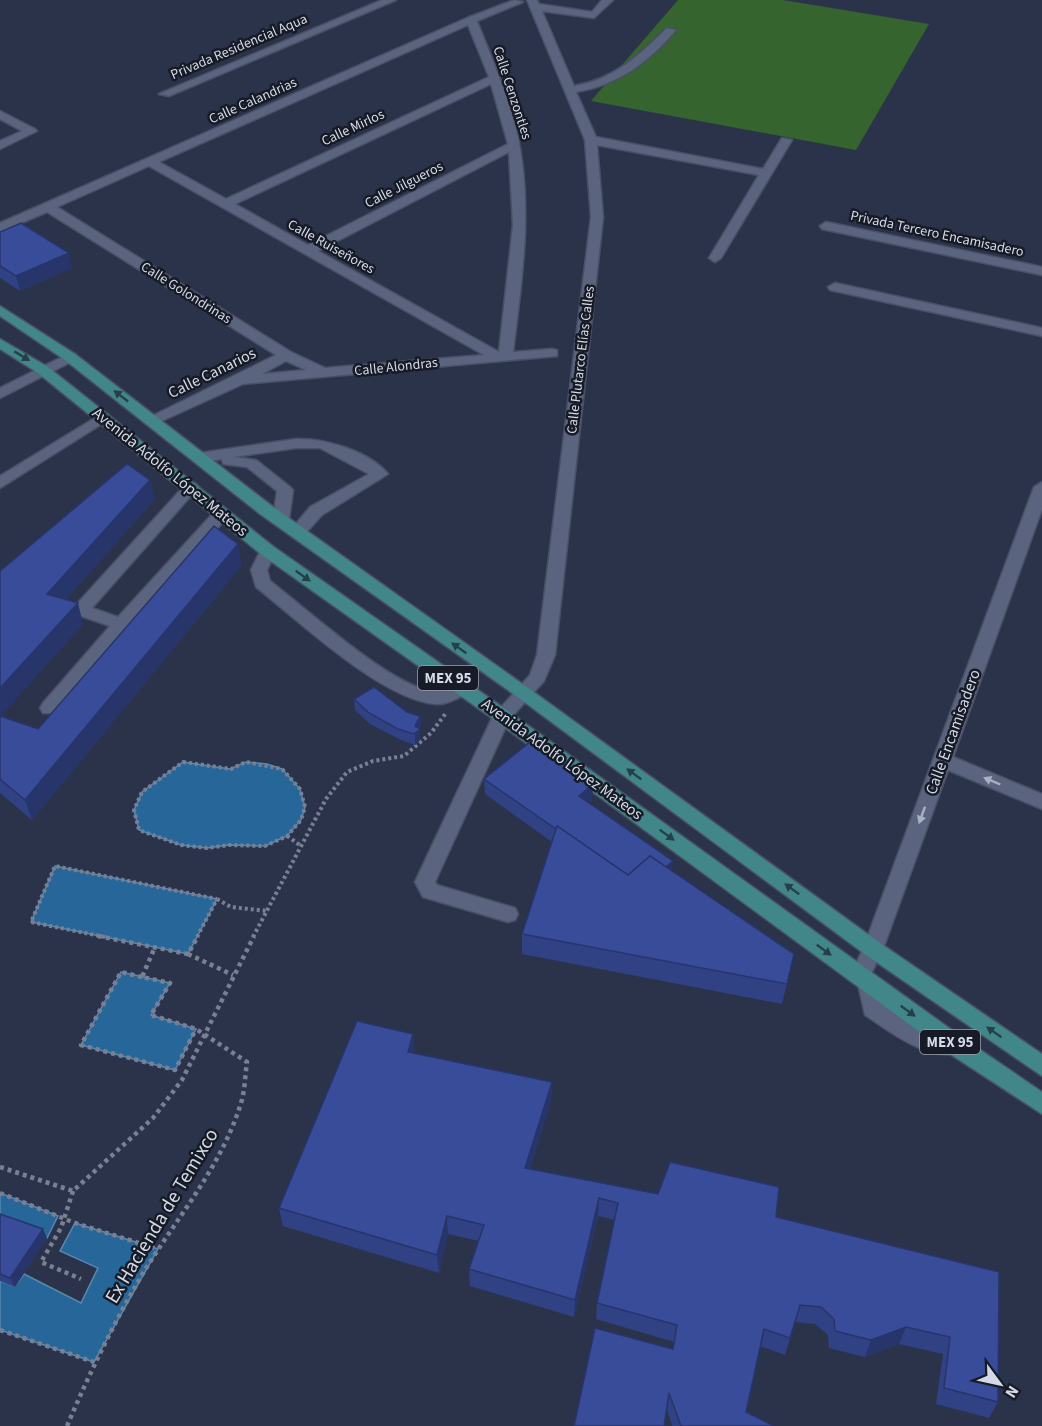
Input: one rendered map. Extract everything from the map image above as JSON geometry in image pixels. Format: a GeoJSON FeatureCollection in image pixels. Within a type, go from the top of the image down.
{"type":"FeatureCollection","features":[{"type":"Feature","properties":{"kind":"main road","name":"Avenida Adolfo López Mateos"},"geometry":{"type":"LineString","coordinates":[[0,310],[70,357],[273,515],[525,694],[873,949],[1042,1066]]}},
{"type":"Feature","properties":{"kind":"main road","name":"Avenida Adolfo López Mateos"},"geometry":{"type":"LineString","coordinates":[[0,343],[44,369],[268,551],[464,688],[955,1045],[1042,1104]]}},
{"type":"Feature","properties":{"kind":"main road"},"geometry":{"type":"LineString","coordinates":[[238,526],[273,515]]}},
{"type":"Feature","properties":{"kind":"street","name":"Privada Residencial Aqua"},"geometry":{"type":"LineString","coordinates":[[165,94],[391,0]]}},
{"type":"Feature","properties":{"kind":"street"},"geometry":{"type":"LineString","coordinates":[[528,3],[594,15],[608,0]]}},
{"type":"Feature","properties":{"kind":"street","name":"Calle Calandrias"},"geometry":{"type":"LineString","coordinates":[[0,228],[471,20],[528,3]]}},
{"type":"Feature","properties":{"kind":"street","name":"Calle Plutarco Elías Calles"},"geometry":{"type":"LineString","coordinates":[[502,716],[525,694],[538,677],[546,655],[597,217],[591,141],[570,90],[528,3]]}},
{"type":"Feature","properties":{"kind":"street","name":"Calle Cenzontles"},"geometry":{"type":"LineString","coordinates":[[471,20],[494,79],[514,145],[520,224],[502,356]]}},
{"type":"Feature","properties":{"kind":"street"},"geometry":{"type":"LineString","coordinates":[[570,90],[587,88],[623,76],[671,30]]}},
{"type":"Feature","properties":{"kind":"street","name":"Calle Mirlos"},"geometry":{"type":"LineString","coordinates":[[226,204],[494,79]]}},
{"type":"Feature","properties":{"kind":"street"},"geometry":{"type":"LineString","coordinates":[[0,114],[31,131],[1,143]]}},
{"type":"Feature","properties":{"kind":"street"},"geometry":{"type":"LineString","coordinates":[[715,258],[786,140]]}},
{"type":"Feature","properties":{"kind":"street"},"geometry":{"type":"LineString","coordinates":[[591,141],[766,173]]}},
{"type":"Feature","properties":{"kind":"street","name":"Calle Jilgueros"},"geometry":{"type":"LineString","coordinates":[[308,251],[514,145]]}},
{"type":"Feature","properties":{"kind":"street","name":"Calle Ruiseñores"},"geometry":{"type":"LineString","coordinates":[[150,162],[502,356]]}},
{"type":"Feature","properties":{"kind":"street","name":"Calle Golondrinas"},"geometry":{"type":"LineString","coordinates":[[48,207],[286,355],[326,374]]}},
{"type":"Feature","properties":{"kind":"street","name":"Privada Tercero Encamisadero"},"geometry":{"type":"LineString","coordinates":[[826,226],[1042,271]]}},
{"type":"Feature","properties":{"kind":"street"},"geometry":{"type":"LineString","coordinates":[[835,287],[1042,332]]}},
{"type":"Feature","properties":{"kind":"street","name":"Calle Alondras"},"geometry":{"type":"LineString","coordinates":[[240,380],[552,353]]}},
{"type":"Feature","properties":{"kind":"street","name":"Calle Canarios"},"geometry":{"type":"LineString","coordinates":[[153,421],[240,380],[286,355]]}},
{"type":"Feature","properties":{"kind":"street"},"geometry":{"type":"LineString","coordinates":[[0,394],[70,357]]}},
{"type":"Feature","properties":{"kind":"street"},"geometry":{"type":"LineString","coordinates":[[0,483],[103,417]]}},
{"type":"Feature","properties":{"kind":"street"},"geometry":{"type":"LineString","coordinates":[[200,458],[297,444],[320,444],[345,453],[380,474],[315,511],[297,532]]}},
{"type":"Feature","properties":{"kind":"street"},"geometry":{"type":"LineString","coordinates":[[200,458],[250,463],[285,490],[273,515]]}},
{"type":"Feature","properties":{"kind":"street"},"geometry":{"type":"LineString","coordinates":[[121,624],[81,610],[191,487]]}},
{"type":"Feature","properties":{"kind":"street","name":"Calle Encamisadero"},"geometry":{"type":"LineString","coordinates":[[864,979],[942,760],[1035,524],[1042,487]]}},
{"type":"Feature","properties":{"kind":"street"},"geometry":{"type":"LineString","coordinates":[[49,708],[121,624],[222,514]]}},
{"type":"Feature","properties":{"kind":"street"},"geometry":{"type":"LineString","coordinates":[[268,551],[259,570],[262,583],[381,675],[414,692],[436,698],[464,688]]}},
{"type":"Feature","properties":{"kind":"street"},"geometry":{"type":"LineString","coordinates":[[502,716],[429,868],[425,882],[430,891],[508,914]]}},
{"type":"Feature","properties":{"kind":"street"},"geometry":{"type":"LineString","coordinates":[[942,760],[1042,802]]}},
{"type":"Feature","properties":{"kind":"path"},"geometry":{"type":"LineString","coordinates":[[81,1279],[41,1262],[64,1218],[73,1191],[153,1118],[182,1080],[233,975],[326,799],[347,772],[373,761],[404,756],[431,733],[464,688]]}},
{"type":"Feature","properties":{"kind":"path"},"geometry":{"type":"LineString","coordinates":[[183,762],[231,769],[246,762],[267,764],[282,770],[300,789],[305,807],[301,820],[287,836],[265,846],[229,845],[207,848],[181,845],[139,830],[134,810],[142,792],[183,762]]}},
{"type":"Feature","properties":{"kind":"path"},"geometry":{"type":"LineString","coordinates":[[287,836],[301,846]]}},
{"type":"Feature","properties":{"kind":"path"},"geometry":{"type":"LineString","coordinates":[[233,975],[188,954],[31,922],[55,866],[218,899],[231,907],[267,911]]}},
{"type":"Feature","properties":{"kind":"path"},"geometry":{"type":"LineString","coordinates":[[188,954],[218,899]]}},
{"type":"Feature","properties":{"kind":"path"},"geometry":{"type":"LineString","coordinates":[[142,977],[155,947]]}},
{"type":"Feature","properties":{"kind":"path"},"geometry":{"type":"LineString","coordinates":[[196,1029],[175,1071],[81,1045],[121,972],[170,983],[151,1015],[196,1029],[204,1034]]}},
{"type":"Feature","properties":{"kind":"path","name":"Ex Hacienda de Temixco"},"geometry":{"type":"LineString","coordinates":[[67,1426],[94,1362],[158,1249],[194,1201],[227,1142],[242,1101],[247,1062],[204,1034]]}},
{"type":"Feature","properties":{"kind":"path"},"geometry":{"type":"LineString","coordinates":[[0,1167],[73,1191]]}},
{"type":"Feature","properties":{"kind":"path"},"geometry":{"type":"LineString","coordinates":[[0,1192],[64,1218],[158,1249]]}},
{"type":"Feature","properties":{"kind":"path"},"geometry":{"type":"LineString","coordinates":[[0,1330],[94,1362]]}},
{"type":"Feature","properties":{"kind":"green space"},"geometry":{"type":"Polygon","coordinates":[[[678,0],[783,0],[929,24],[856,150],[591,101],[678,0]]]}},
{"type":"Feature","properties":{"kind":"water"},"geometry":{"type":"Polygon","coordinates":[[[183,762],[230,769],[246,762],[267,764],[282,769],[300,789],[305,807],[301,820],[287,836],[265,846],[229,845],[207,848],[181,845],[139,830],[134,810],[142,792],[183,762]]]}},
{"type":"Feature","properties":{"kind":"water"},"geometry":{"type":"Polygon","coordinates":[[[55,866],[217,899],[188,954],[31,922],[55,866]]]}},
{"type":"Feature","properties":{"kind":"water"},"geometry":{"type":"Polygon","coordinates":[[[121,972],[170,983],[151,1015],[196,1029],[175,1070],[81,1045],[121,972]]]}},
{"type":"Feature","properties":{"kind":"water"},"geometry":{"type":"Polygon","coordinates":[[[0,1193],[58,1216],[47,1238],[0,1222],[0,1193]]]}},
{"type":"Feature","properties":{"kind":"water"},"geometry":{"type":"Polygon","coordinates":[[[75,1223],[158,1249],[94,1362],[0,1330],[0,1281],[15,1286],[24,1274],[81,1303],[98,1268],[60,1251],[75,1223]]]}},
{"type":"Feature","properties":{"kind":"building"},"geometry":{"type":"Polygon","coordinates":[[[21,223],[69,253],[16,276],[0,266],[0,232],[21,223]]]}},
{"type":"Feature","properties":{"kind":"building"},"geometry":{"type":"Polygon","coordinates":[[[127,464],[150,480],[47,594],[78,603],[0,688],[0,571],[127,464]]]}},
{"type":"Feature","properties":{"kind":"building"},"geometry":{"type":"Polygon","coordinates":[[[214,526],[238,544],[25,800],[0,779],[0,716],[38,729],[214,526]]]}},
{"type":"Feature","properties":{"kind":"building"},"geometry":{"type":"Polygon","coordinates":[[[374,687],[407,712],[420,716],[415,726],[420,729],[414,734],[398,729],[369,713],[354,699],[374,687]]]}},
{"type":"Feature","properties":{"kind":"building"},"geometry":{"type":"Polygon","coordinates":[[[530,742],[593,784],[579,796],[673,861],[666,867],[650,856],[628,875],[484,779],[530,742]]]}},
{"type":"Feature","properties":{"kind":"building"},"geometry":{"type":"Polygon","coordinates":[[[557,826],[628,875],[650,856],[794,954],[787,984],[522,934],[557,826]]]}},
{"type":"Feature","properties":{"kind":"building"},"geometry":{"type":"Polygon","coordinates":[[[357,1021],[413,1034],[408,1052],[552,1082],[525,1168],[658,1194],[670,1162],[779,1187],[776,1217],[999,1272],[998,1402],[944,1388],[950,1337],[906,1327],[871,1340],[835,1331],[834,1319],[821,1307],[800,1305],[790,1338],[764,1329],[746,1412],[774,1426],[681,1426],[669,1393],[664,1426],[574,1426],[595,1328],[673,1349],[677,1325],[597,1303],[618,1203],[599,1198],[575,1300],[469,1269],[484,1225],[447,1216],[437,1255],[279,1208],[357,1021]]]}},
{"type":"Feature","properties":{"kind":"building"},"geometry":{"type":"Polygon","coordinates":[[[0,1214],[43,1229],[10,1278],[0,1274],[0,1214]]]}}]}
